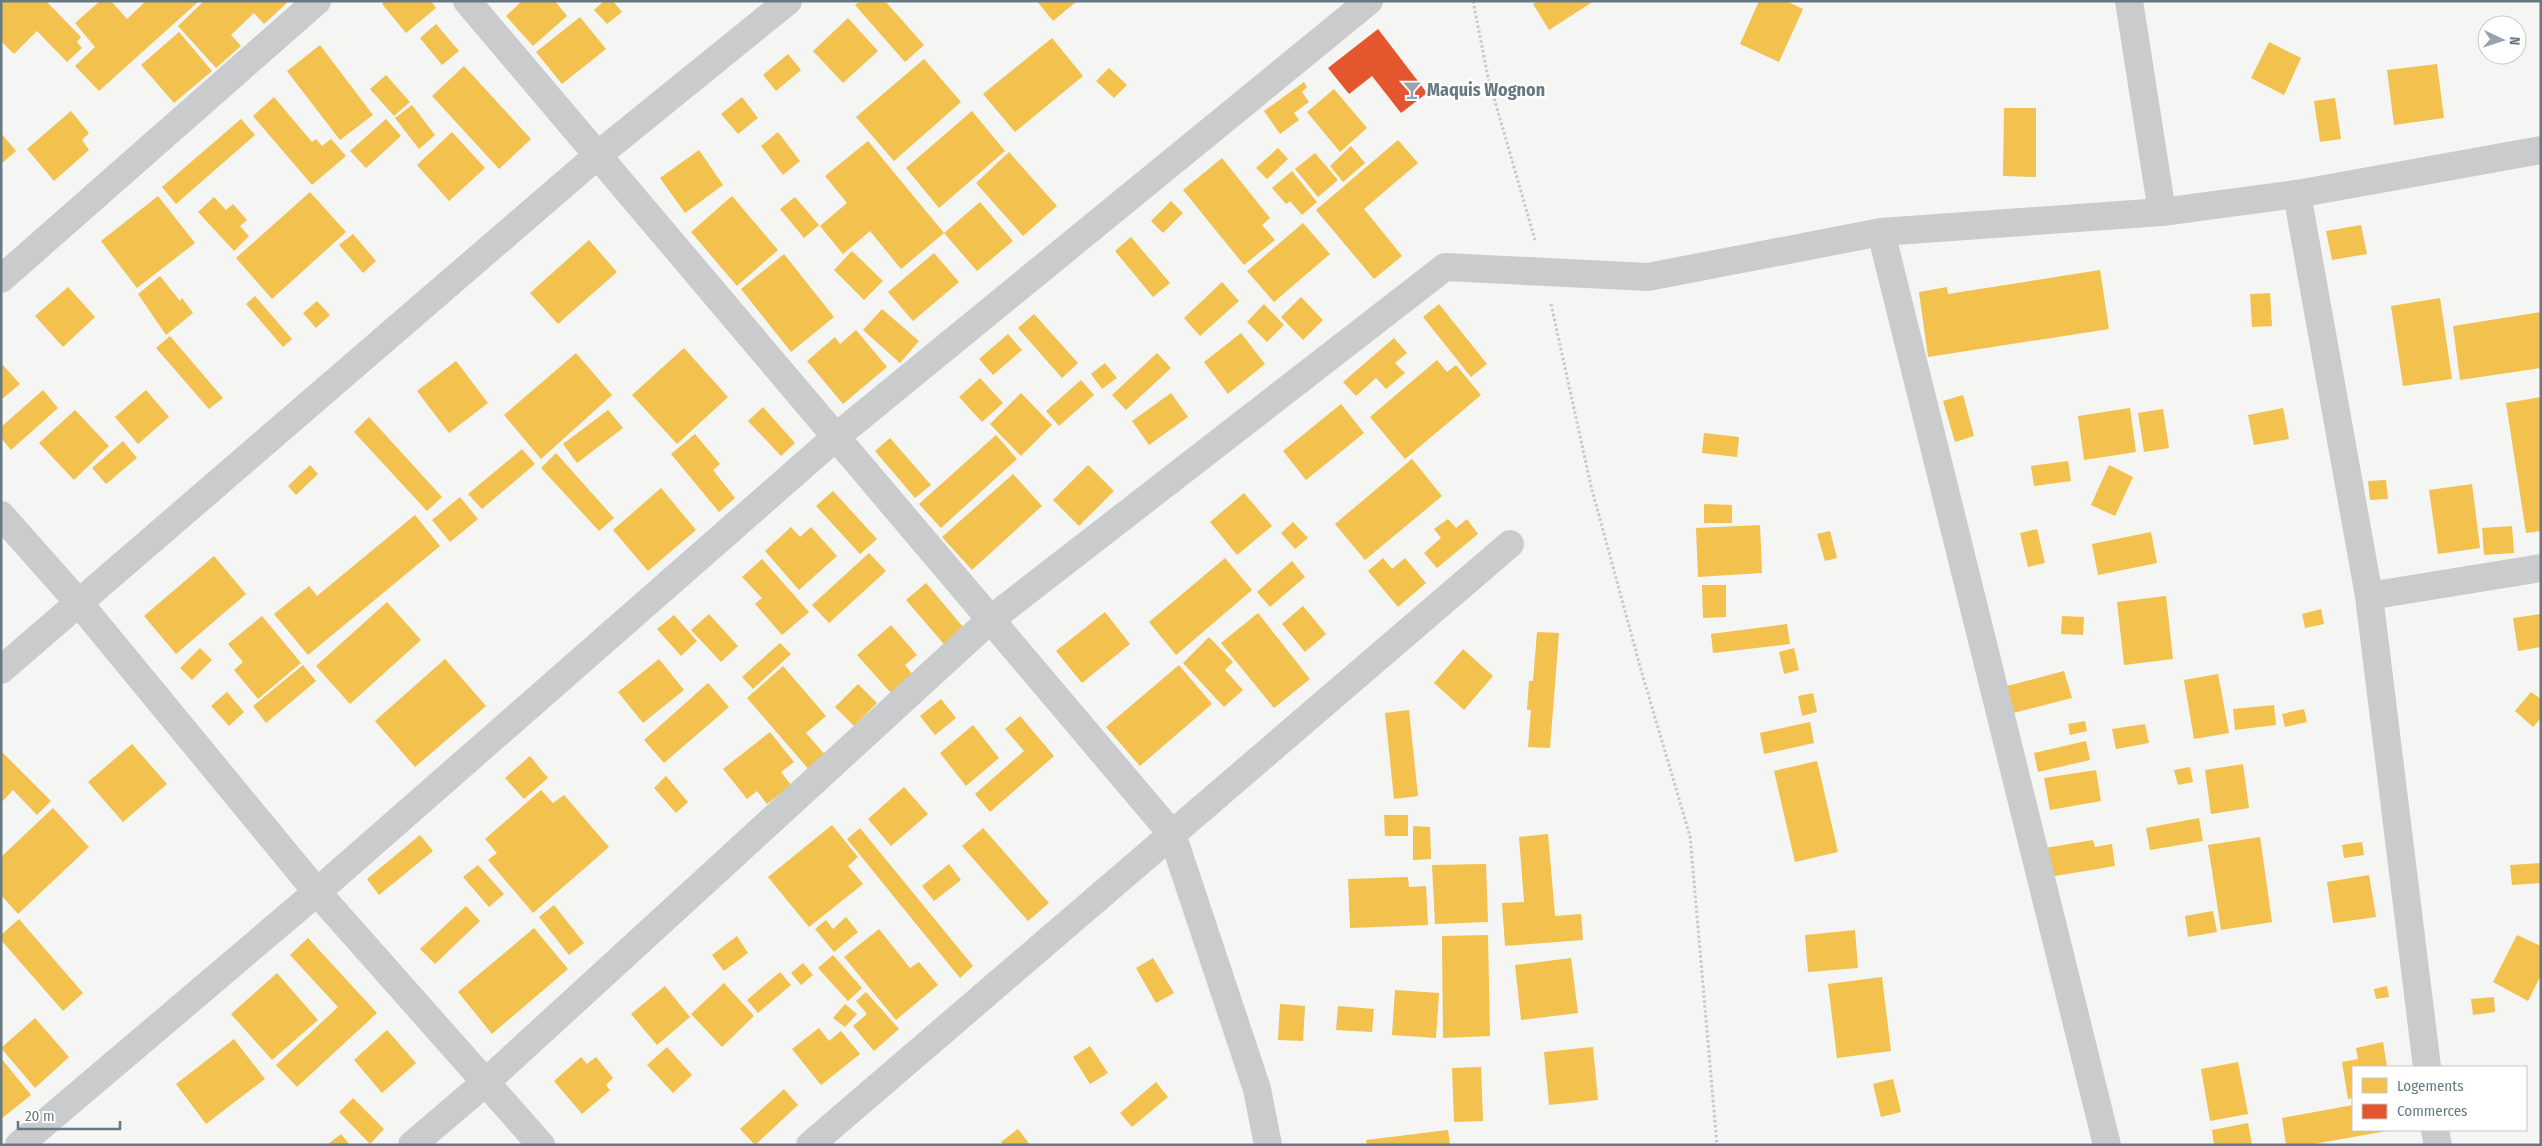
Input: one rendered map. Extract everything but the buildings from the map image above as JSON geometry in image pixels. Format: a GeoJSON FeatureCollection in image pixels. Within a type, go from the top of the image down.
{"type":"FeatureCollection","features":[{"type":"Feature","properties":{"kind":"street"},"geometry":{"type":"LineString","coordinates":[[1,280],[317,1]]}},
{"type":"Feature","properties":{"kind":"street"},"geometry":{"type":"LineString","coordinates":[[467,1],[1172,834],[1256,1089],[1268,1145]]}},
{"type":"Feature","properties":{"kind":"street"},"geometry":{"type":"LineString","coordinates":[[1,670],[598,156],[788,1]]}},
{"type":"Feature","properties":{"kind":"street"},"geometry":{"type":"LineString","coordinates":[[19,1145],[317,892],[837,436],[1369,1]]}},
{"type":"Feature","properties":{"kind":"street"},"geometry":{"type":"LineString","coordinates":[[2129,1],[2162,212]]}},
{"type":"Feature","properties":{"kind":"street"},"geometry":{"type":"LineString","coordinates":[[412,1145],[486,1082],[990,620],[1445,266],[1648,277],[1881,232],[2162,212],[2297,194],[2541,150]]}},
{"type":"Feature","properties":{"kind":"street"},"geometry":{"type":"LineString","coordinates":[[2297,194],[2369,596],[2427,1066]]}},
{"type":"Feature","properties":{"kind":"street"},"geometry":{"type":"LineString","coordinates":[[1881,232],[2107,1145]]}},
{"type":"Feature","properties":{"kind":"street"},"geometry":{"type":"LineString","coordinates":[[1,515],[79,603],[317,892],[541,1145]]}},
{"type":"Feature","properties":{"kind":"street"},"geometry":{"type":"LineString","coordinates":[[810,1145],[1510,544]]}},
{"type":"Feature","properties":{"kind":"street"},"geometry":{"type":"LineString","coordinates":[[2369,596],[2541,568]]}},
{"type":"Feature","properties":{"kind":"street"},"geometry":{"type":"LineString","coordinates":[[2435,1131],[2438,1145]]}},
{"type":"Feature","properties":{"kind":"path"},"geometry":{"type":"LineString","coordinates":[[1473,1],[1488,77],[1544,272],[1591,486],[1641,670],[1690,836],[1717,1145]]}},
{"type":"Feature","properties":{"kind":"place","name":"Maquis Wognon"},"geometry":{"type":"Point","coordinates":[1412,90]}}]}
